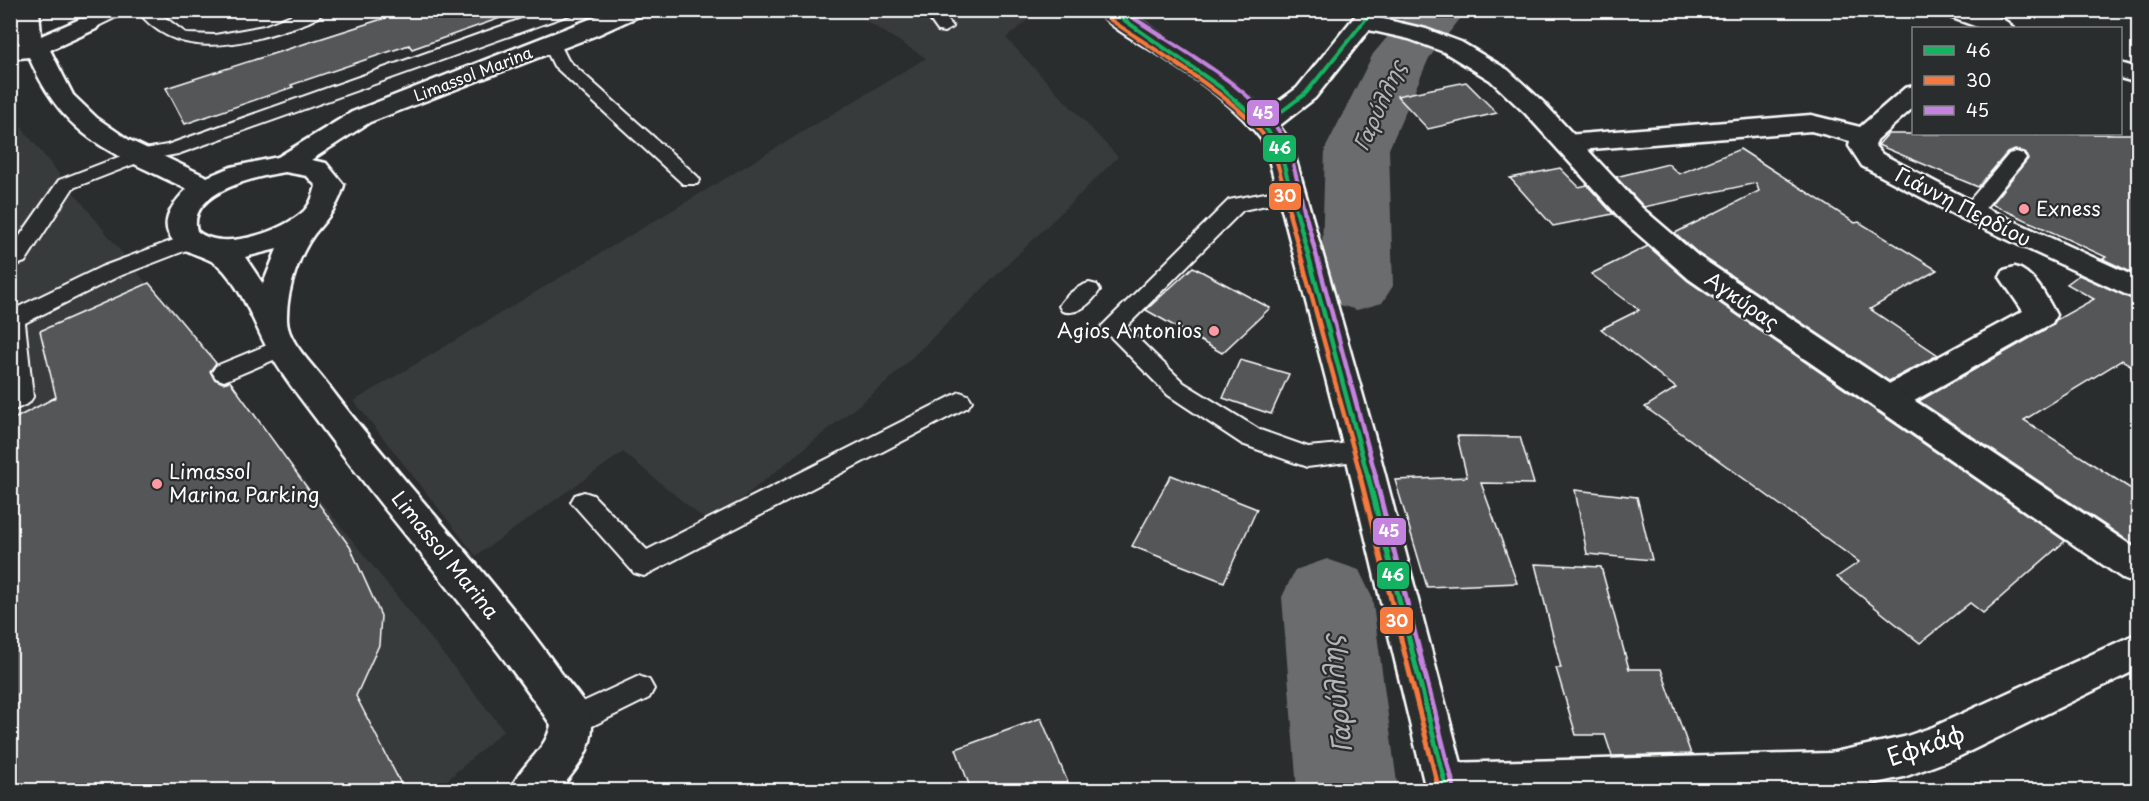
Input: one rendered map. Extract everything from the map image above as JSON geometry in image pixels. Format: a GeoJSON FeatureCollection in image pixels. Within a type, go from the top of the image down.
{"type":"FeatureCollection","features":[{"type":"Feature","properties":{"kind":"street"},"geometry":{"type":"LineString","coordinates":[[27,10],[28,40],[37,47],[71,110],[96,131],[208,188]]}},
{"type":"Feature","properties":{"kind":"street"},"geometry":{"type":"LineString","coordinates":[[37,47],[45,36],[44,10]]}},
{"type":"Feature","properties":{"kind":"street","name":"Limassol Marina"},"geometry":{"type":"LineString","coordinates":[[285,164],[361,117],[589,30],[633,10]]}},
{"type":"Feature","properties":{"kind":"street"},"geometry":{"type":"LineString","coordinates":[[1109,10],[1228,92],[1265,124],[1278,143],[1362,452],[1446,787]]}},
{"type":"Feature","properties":{"kind":"street"},"geometry":{"type":"LineString","coordinates":[[1952,10],[1996,23]]}},
{"type":"Feature","properties":{"kind":"street"},"geometry":{"type":"LineString","coordinates":[[1265,124],[1294,105],[1375,20]]}},
{"type":"Feature","properties":{"kind":"street","name":"Αγκύρας"},"geometry":{"type":"LineString","coordinates":[[1375,20],[1437,42],[1498,74],[1568,143],[1631,213],[1677,255],[2139,569]]}},
{"type":"Feature","properties":{"kind":"street"},"geometry":{"type":"LineString","coordinates":[[10,55],[37,47],[88,24]]}},
{"type":"Feature","properties":{"kind":"street"},"geometry":{"type":"LineString","coordinates":[[2122,70],[2139,76]]}},
{"type":"Feature","properties":{"kind":"street"},"geometry":{"type":"LineString","coordinates":[[1568,143],[1811,123],[1830,126],[1864,137],[1912,95]]}},
{"type":"Feature","properties":{"kind":"street","name":"Γιάννη Περδίου"},"geometry":{"type":"LineString","coordinates":[[1864,137],[1862,146],[1872,160],[1971,212],[2139,290]]}},
{"type":"Feature","properties":{"kind":"street","name":"Limassol Marina"},"geometry":{"type":"LineString","coordinates":[[277,334],[276,283],[284,260],[309,221],[323,207],[330,185],[316,169],[285,164],[249,169],[208,188],[191,203],[183,214],[181,229],[190,241],[219,249],[266,243],[309,221]]}},
{"type":"Feature","properties":{"kind":"street","name":"Limassol Marina"},"geometry":{"type":"LineString","coordinates":[[219,249],[237,266],[277,334],[337,422],[525,654],[572,722]]}},
{"type":"Feature","properties":{"kind":"street"},"geometry":{"type":"LineString","coordinates":[[1888,400],[2041,315],[2015,277]]}},
{"type":"Feature","properties":{"kind":"street","name":"Εφκάφ"},"geometry":{"type":"LineString","coordinates":[[1446,787],[1830,772],[1904,757],[1943,743],[2139,650]]}},
{"type":"Feature","properties":{"kind":"street"},"geometry":{"type":"LineString","coordinates":[[532,790],[567,749],[572,722]]}},
{"type":"Feature","properties":{"kind":"lane"},"geometry":{"type":"LineString","coordinates":[[88,24],[123,10]]}},
{"type":"Feature","properties":{"kind":"lane"},"geometry":{"type":"LineString","coordinates":[[145,10],[182,38],[213,39],[251,35],[318,10]]}},
{"type":"Feature","properties":{"kind":"lane"},"geometry":{"type":"LineString","coordinates":[[10,260],[17,257],[66,184],[141,155],[171,150],[566,10],[589,30]]}},
{"type":"Feature","properties":{"kind":"lane"},"geometry":{"type":"LineString","coordinates":[[931,10],[944,27]]}},
{"type":"Feature","properties":{"kind":"lane"},"geometry":{"type":"LineString","coordinates":[[552,44],[560,62],[690,180]]}},
{"type":"Feature","properties":{"kind":"lane"},"geometry":{"type":"LineString","coordinates":[[1971,212],[2016,158]]}},
{"type":"Feature","properties":{"kind":"lane"},"geometry":{"type":"LineString","coordinates":[[1291,194],[1236,205],[1112,327],[1176,389],[1251,437],[1307,457],[1362,452]]}},
{"type":"Feature","properties":{"kind":"lane"},"geometry":{"type":"LineString","coordinates":[[10,403],[21,397],[13,319],[109,272],[190,241]]}},
{"type":"Feature","properties":{"kind":"lane"},"geometry":{"type":"LineString","coordinates":[[1070,306],[1089,290]]}},
{"type":"Feature","properties":{"kind":"lane"},"geometry":{"type":"LineString","coordinates":[[224,372],[277,334]]}},
{"type":"Feature","properties":{"kind":"lane"},"geometry":{"type":"LineString","coordinates":[[584,502],[644,566],[960,401]]}},
{"type":"Feature","properties":{"kind":"lane"},"geometry":{"type":"LineString","coordinates":[[572,722],[639,689]]}},
{"type":"Feature","properties":{"kind":"shaded area"},"geometry":{"type":"Polygon","coordinates":[[[850,11],[1039,11],[1006,38],[1118,157],[886,383],[710,524],[623,452],[476,556],[354,401],[926,58],[850,11]]]}},
{"type":"Feature","properties":{"kind":"shaded area"},"geometry":{"type":"Polygon","coordinates":[[[1401,11],[1469,11],[1443,31],[1401,11]]]}},
{"type":"Feature","properties":{"kind":"shaded area","name":"Limassol Marina Parking"},"geometry":{"type":"Polygon","coordinates":[[[11,114],[504,730],[436,790],[11,790],[11,114]]]}},
{"type":"Feature","properties":{"kind":"building"},"geometry":{"type":"Polygon","coordinates":[[[379,10],[505,10],[506,16],[412,49],[409,45],[185,124],[166,88],[385,18],[379,10]]]}},
{"type":"Feature","properties":{"kind":"building"},"geometry":{"type":"Polygon","coordinates":[[[1466,82],[1497,113],[1428,129],[1397,96],[1466,82]]]}},
{"type":"Feature","properties":{"kind":"building"},"geometry":{"type":"Polygon","coordinates":[[[1888,134],[2139,134],[2139,276],[2103,259],[2106,257],[1991,204],[2028,159],[2024,152],[2015,150],[2007,153],[1978,187],[1878,145],[1888,134]]]}},
{"type":"Feature","properties":{"kind":"building"},"geometry":{"type":"Polygon","coordinates":[[[1740,149],[1855,223],[1859,222],[1937,270],[1870,309],[1938,355],[1889,381],[1699,254],[1675,233],[1759,191],[1756,183],[1644,207],[1616,177],[1668,164],[1679,174],[1740,149]]]}},
{"type":"Feature","properties":{"kind":"building"},"geometry":{"type":"Polygon","coordinates":[[[1560,168],[1579,187],[1587,185],[1613,214],[1553,226],[1510,178],[1560,168]]]}},
{"type":"Feature","properties":{"kind":"building"},"geometry":{"type":"Polygon","coordinates":[[[1648,246],[1688,281],[2065,541],[1983,613],[1970,603],[1920,643],[1837,577],[1859,562],[1645,407],[1676,388],[1601,329],[1639,310],[1591,274],[1648,246]]]}},
{"type":"Feature","properties":{"kind":"building","name":"Agios Antonios"},"geometry":{"type":"Polygon","coordinates":[[[1193,267],[1270,308],[1222,353],[1146,310],[1193,267]]]}},
{"type":"Feature","properties":{"kind":"building"},"geometry":{"type":"Polygon","coordinates":[[[2079,275],[2139,302],[2139,370],[2122,360],[2024,420],[2139,494],[2139,548],[1919,401],[2053,325],[2056,320],[2094,299],[2067,284],[2079,275]]]}},
{"type":"Feature","properties":{"kind":"building","name":"Limassol Marina Parking"},"geometry":{"type":"Polygon","coordinates":[[[149,283],[216,363],[210,371],[214,379],[223,383],[230,381],[350,547],[381,616],[379,645],[356,696],[404,790],[10,790],[10,421],[56,397],[40,331],[149,283]]]}},
{"type":"Feature","properties":{"kind":"building"},"geometry":{"type":"Polygon","coordinates":[[[1240,360],[1289,374],[1271,414],[1223,398],[1240,360]]]}},
{"type":"Feature","properties":{"kind":"building"},"geometry":{"type":"Polygon","coordinates":[[[1457,436],[1520,437],[1534,484],[1481,483],[1517,583],[1427,587],[1395,480],[1467,477],[1457,436]]]}},
{"type":"Feature","properties":{"kind":"building"},"geometry":{"type":"Polygon","coordinates":[[[1171,475],[1257,509],[1224,582],[1132,546],[1171,475]]]}},
{"type":"Feature","properties":{"kind":"building"},"geometry":{"type":"Polygon","coordinates":[[[1575,490],[1637,497],[1652,560],[1587,554],[1575,490]]]}},
{"type":"Feature","properties":{"kind":"building"},"geometry":{"type":"Polygon","coordinates":[[[1535,564],[1601,567],[1629,669],[1661,669],[1691,754],[1612,756],[1605,735],[1576,735],[1556,668],[1561,668],[1535,564]]]}},
{"type":"Feature","properties":{"kind":"building"},"geometry":{"type":"Polygon","coordinates":[[[1041,718],[1071,790],[971,790],[956,749],[1041,718]]]}},
{"type":"Feature","properties":{"kind":"waterway","name":"Γαρύλλης"},"geometry":{"type":"LineString","coordinates":[[1357,286],[1357,149],[1402,54],[1440,10]]}},
{"type":"Feature","properties":{"kind":"waterway","name":"Γαρύλλης"},"geometry":{"type":"LineString","coordinates":[[1327,597],[1348,790]]}},
{"type":"Feature","properties":{"kind":"transit line","name":"46"},"geometry":{"type":"LineString","coordinates":[[1110,10],[1220,87],[1260,122],[1278,143],[1362,452],[1447,790]]}},
{"type":"Feature","properties":{"kind":"transit line","name":"45"},"geometry":{"type":"LineString","coordinates":[[1122,10],[1231,84],[1269,119],[1285,140],[1369,450],[1454,788]]}},
{"type":"Feature","properties":{"kind":"transit line","name":"46"},"geometry":{"type":"LineString","coordinates":[[1265,124],[1306,93],[1373,10]]}},
{"type":"Feature","properties":{"kind":"transit line","name":"30"},"geometry":{"type":"LineString","coordinates":[[1105,16],[1214,91],[1254,126],[1271,146],[1355,454],[1439,790]]}},
{"type":"Feature","properties":{"kind":"place","name":"Exness"},"geometry":{"type":"Point","coordinates":[2024,209]}},
{"type":"Feature","properties":{"kind":"place","name":"Agios Antonios"},"geometry":{"type":"Point","coordinates":[1214,331]}},
{"type":"Feature","properties":{"kind":"place","name":"Limassol Marina Parking"},"geometry":{"type":"Point","coordinates":[157,484]}}]}
